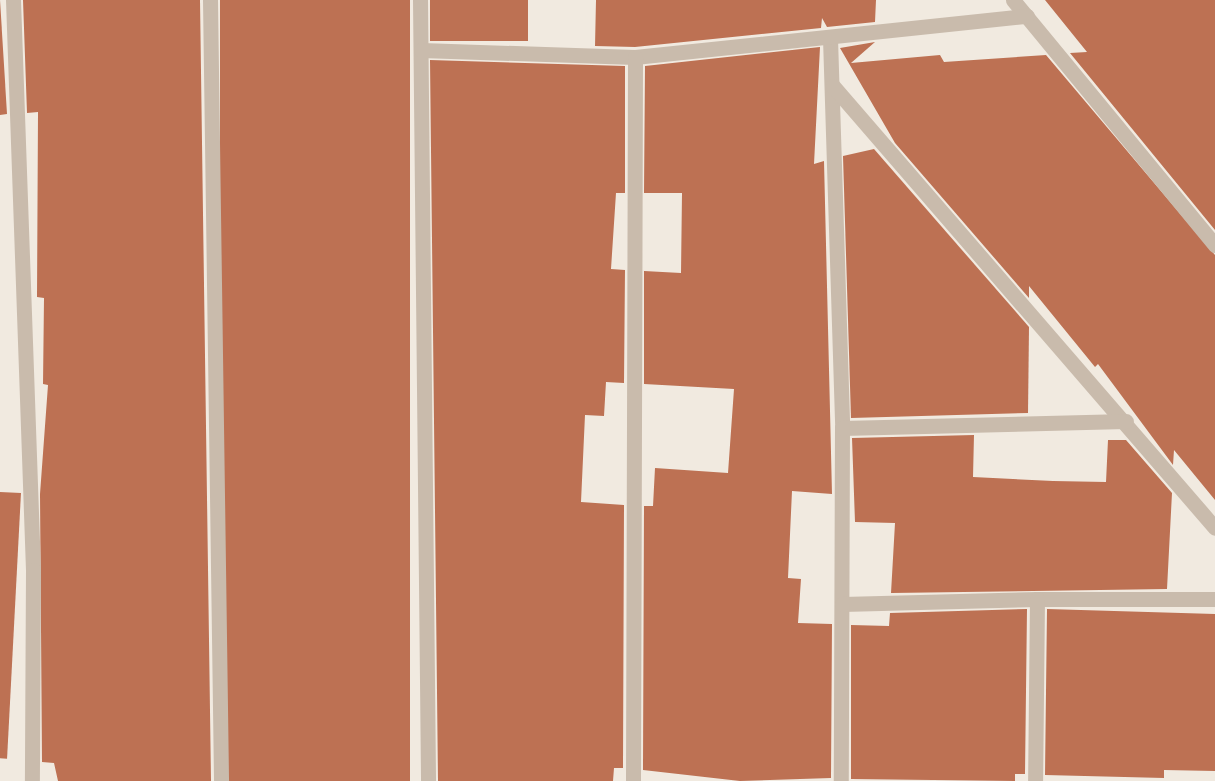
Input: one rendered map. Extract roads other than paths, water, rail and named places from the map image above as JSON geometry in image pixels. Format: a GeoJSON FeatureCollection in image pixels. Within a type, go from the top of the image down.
{"type":"FeatureCollection","features":[{"type":"Feature","properties":{"kind":"street"},"geometry":{"type":"LineString","coordinates":[[13,0],[33,570],[32,781]]}},
{"type":"Feature","properties":{"kind":"street"},"geometry":{"type":"LineString","coordinates":[[210,0],[220,781]]}},
{"type":"Feature","properties":{"kind":"street"},"geometry":{"type":"LineString","coordinates":[[420,0],[428,781]]}},
{"type":"Feature","properties":{"kind":"street"},"geometry":{"type":"LineString","coordinates":[[1013,0],[1215,245]]}},
{"type":"Feature","properties":{"kind":"street"},"geometry":{"type":"LineString","coordinates":[[421,50],[635,57],[1027,16]]}},
{"type":"Feature","properties":{"kind":"street"},"geometry":{"type":"LineString","coordinates":[[830,38],[842,428],[841,781]]}},
{"type":"Feature","properties":{"kind":"street"},"geometry":{"type":"LineString","coordinates":[[633,781],[635,57]]}},
{"type":"Feature","properties":{"kind":"street"},"geometry":{"type":"LineString","coordinates":[[833,86],[1126,422],[1215,528]]}},
{"type":"Feature","properties":{"kind":"street"},"geometry":{"type":"LineString","coordinates":[[842,428],[1126,422]]}},
{"type":"Feature","properties":{"kind":"street"},"geometry":{"type":"LineString","coordinates":[[842,604],[1037,599],[1215,599]]}},
{"type":"Feature","properties":{"kind":"street"},"geometry":{"type":"LineString","coordinates":[[1035,781],[1037,599]]}}]}
